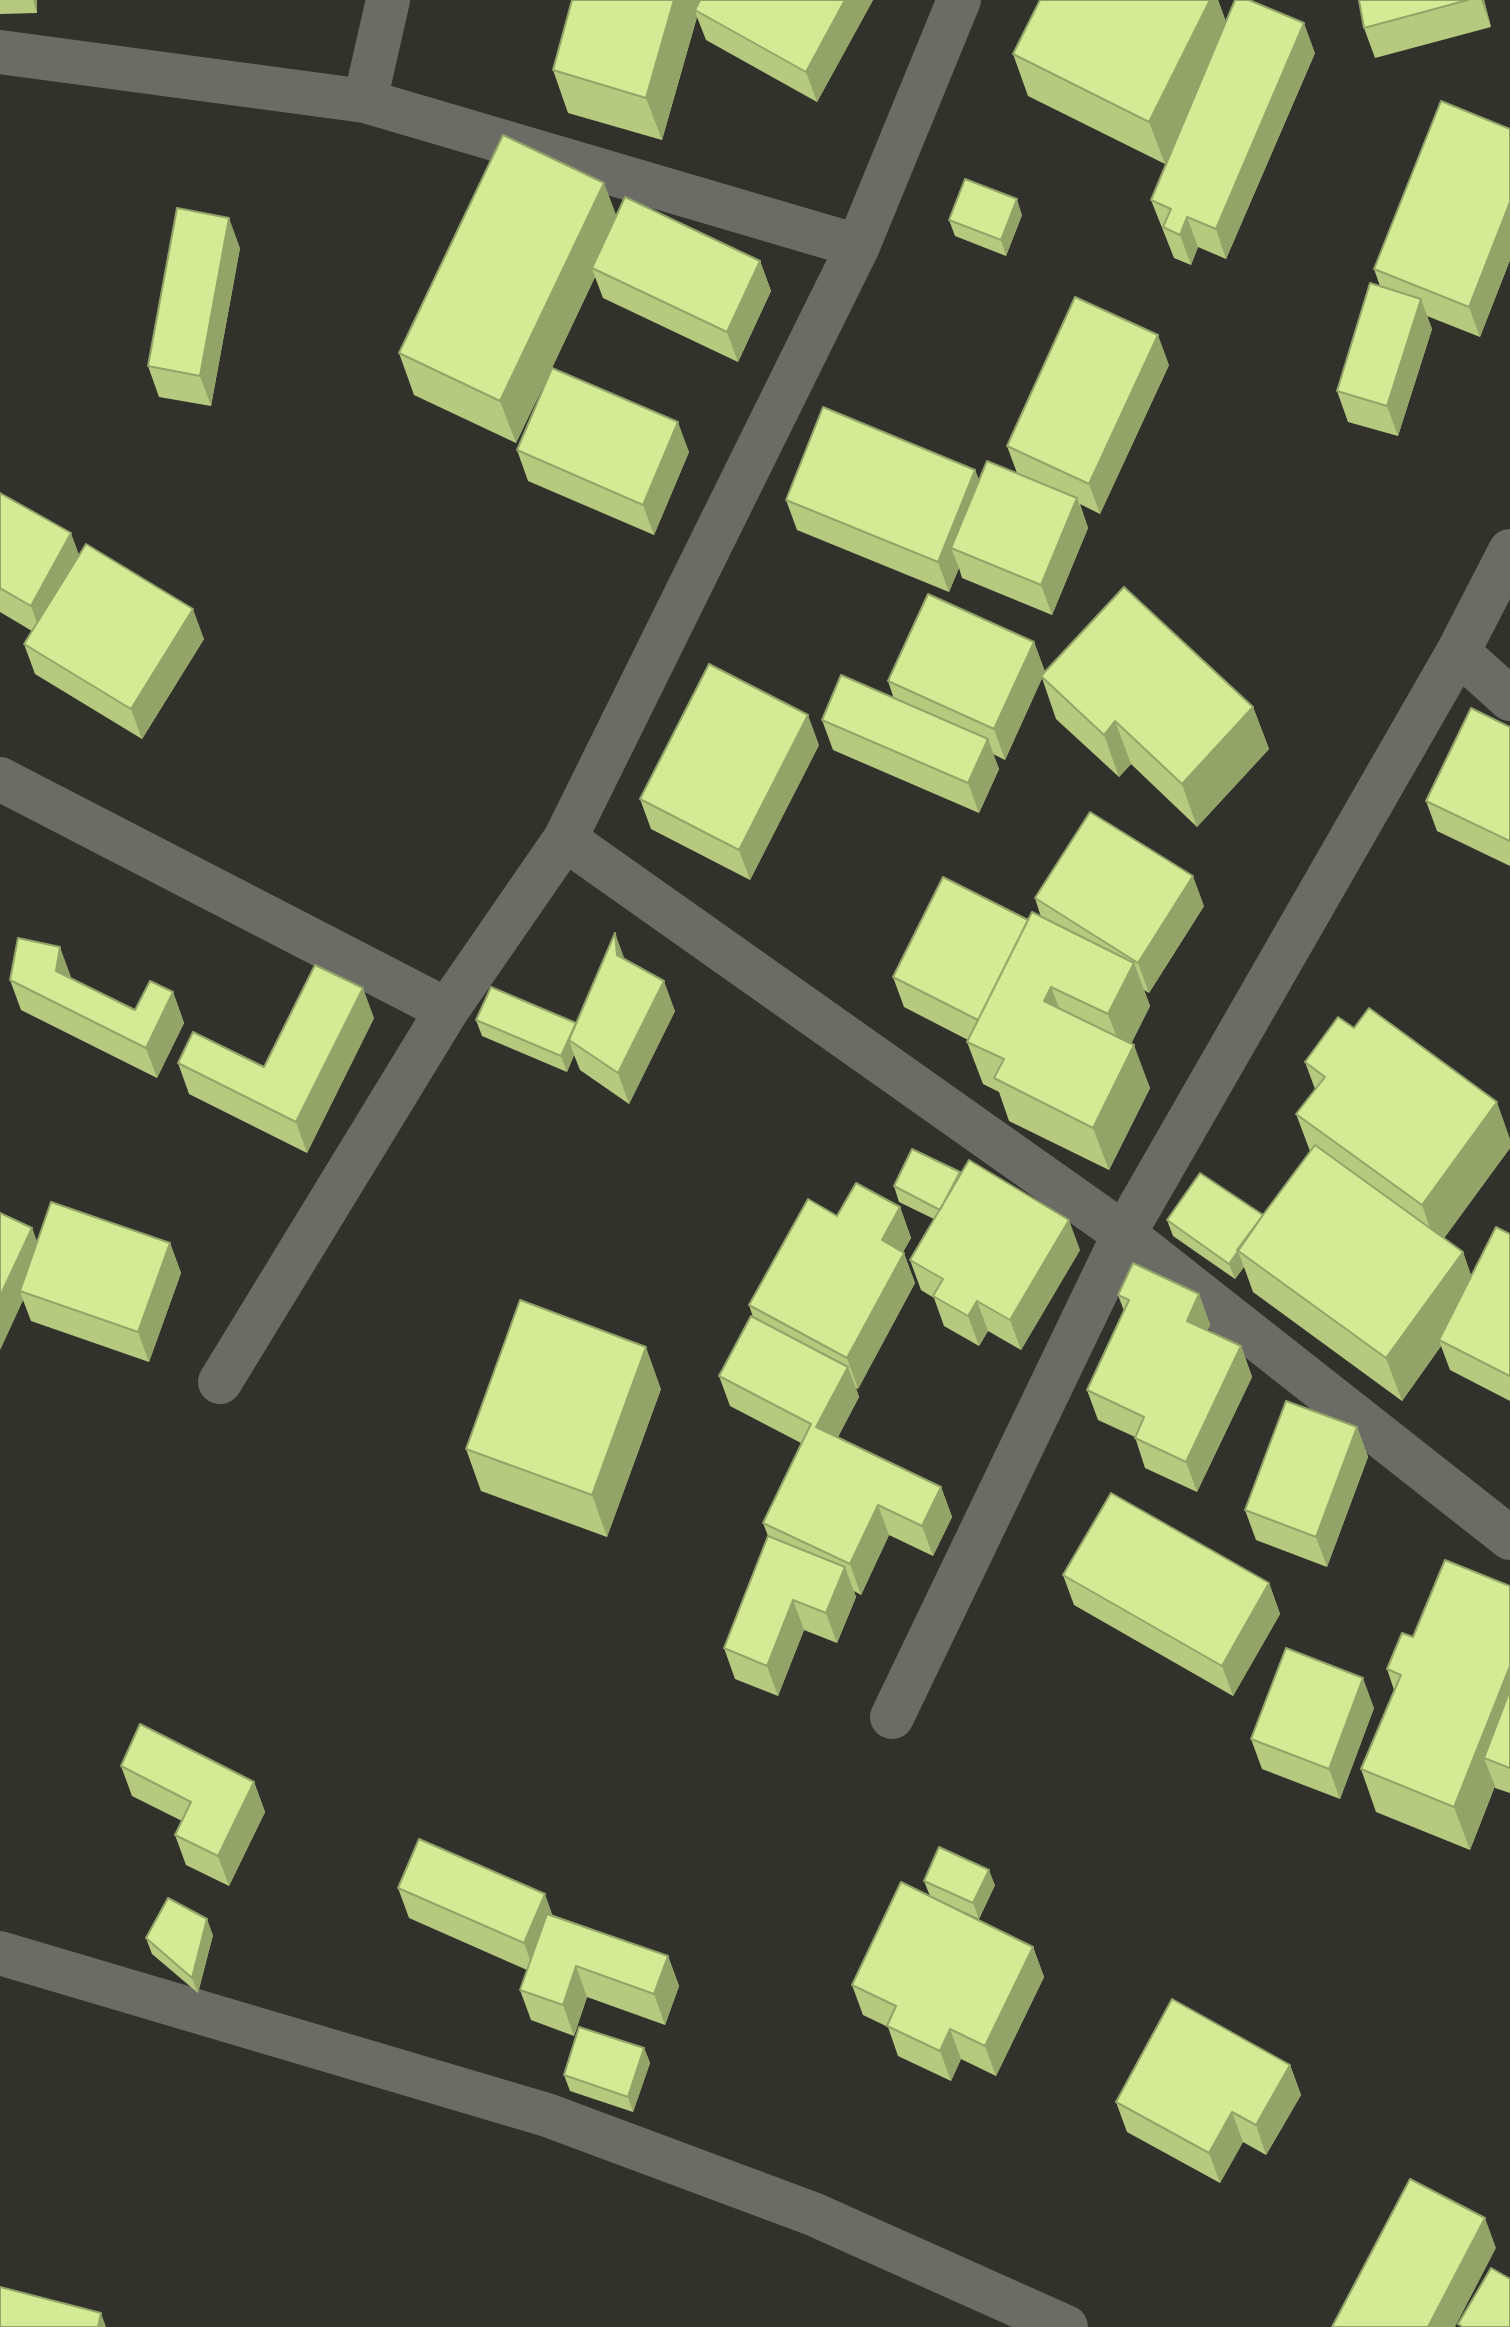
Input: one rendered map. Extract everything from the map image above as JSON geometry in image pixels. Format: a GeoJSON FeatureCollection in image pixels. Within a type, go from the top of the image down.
{"type":"FeatureCollection","features":[{"type":"Feature","properties":{"kind":"street"},"geometry":{"type":"LineString","coordinates":[[365,101],[388,0]]}},
{"type":"Feature","properties":{"kind":"street"},"geometry":{"type":"LineString","coordinates":[[220,1382],[447,1010],[565,839],[858,246],[959,0]]}},
{"type":"Feature","properties":{"kind":"street"},"geometry":{"type":"LineString","coordinates":[[0,52],[365,101],[858,246]]}},
{"type":"Feature","properties":{"kind":"street"},"geometry":{"type":"LineString","coordinates":[[892,1717],[1124,1234],[1458,652],[1510,551]]}},
{"type":"Feature","properties":{"kind":"street"},"geometry":{"type":"LineString","coordinates":[[1458,652],[1510,699]]}},
{"type":"Feature","properties":{"kind":"street"},"geometry":{"type":"LineString","coordinates":[[0,779],[447,1010]]}},
{"type":"Feature","properties":{"kind":"street"},"geometry":{"type":"LineString","coordinates":[[565,839],[1124,1234],[1510,1538]]}},
{"type":"Feature","properties":{"kind":"street"},"geometry":{"type":"LineString","coordinates":[[0,1953],[547,2115],[813,2214],[1066,2327]]}},
{"type":"Feature","properties":{"kind":"building"},"geometry":{"type":"Polygon","coordinates":[[[572,0],[674,0],[646,98],[553,70],[572,0]]]}},
{"type":"Feature","properties":{"kind":"building"},"geometry":{"type":"Polygon","coordinates":[[[700,0],[845,0],[806,72],[695,10],[700,0]]]}},
{"type":"Feature","properties":{"kind":"building"},"geometry":{"type":"Polygon","coordinates":[[[1040,0],[1210,0],[1149,122],[1013,54],[1040,0]]]}},
{"type":"Feature","properties":{"kind":"building"},"geometry":{"type":"Polygon","coordinates":[[[1235,0],[1249,0],[1304,23],[1216,229],[1187,217],[1180,235],[1163,227],[1171,209],[1151,200],[1235,0]]]}},
{"type":"Feature","properties":{"kind":"building"},"geometry":{"type":"Polygon","coordinates":[[[1359,0],[1468,0],[1364,28],[1359,0]]]}},
{"type":"Feature","properties":{"kind":"building"},"geometry":{"type":"Polygon","coordinates":[[[1441,101],[1510,129],[1510,202],[1469,307],[1374,269],[1441,101]]]}},
{"type":"Feature","properties":{"kind":"building"},"geometry":{"type":"Polygon","coordinates":[[[503,135],[604,183],[500,401],[399,353],[503,135]]]}},
{"type":"Feature","properties":{"kind":"building"},"geometry":{"type":"Polygon","coordinates":[[[965,179],[1017,199],[1001,240],[949,220],[965,179]]]}},
{"type":"Feature","properties":{"kind":"building"},"geometry":{"type":"Polygon","coordinates":[[[625,197],[760,261],[727,332],[592,268],[625,197]]]}},
{"type":"Feature","properties":{"kind":"building"},"geometry":{"type":"Polygon","coordinates":[[[177,208],[229,218],[200,376],[148,366],[177,208]]]}},
{"type":"Feature","properties":{"kind":"building"},"geometry":{"type":"Polygon","coordinates":[[[1370,283],[1421,299],[1387,406],[1337,391],[1370,283]]]}},
{"type":"Feature","properties":{"kind":"building"},"geometry":{"type":"Polygon","coordinates":[[[1075,297],[1158,335],[1089,484],[1007,446],[1075,297]]]}},
{"type":"Feature","properties":{"kind":"building"},"geometry":{"type":"Polygon","coordinates":[[[552,368],[678,422],[643,505],[517,450],[552,368]]]}},
{"type":"Feature","properties":{"kind":"building"},"geometry":{"type":"Polygon","coordinates":[[[823,407],[975,470],[938,562],[786,500],[823,407]]]}},
{"type":"Feature","properties":{"kind":"building"},"geometry":{"type":"Polygon","coordinates":[[[987,461],[1077,498],[1041,585],[951,548],[987,461]]]}},
{"type":"Feature","properties":{"kind":"building"},"geometry":{"type":"Polygon","coordinates":[[[0,493],[71,533],[31,606],[0,588],[0,493]]]}},
{"type":"Feature","properties":{"kind":"building"},"geometry":{"type":"Polygon","coordinates":[[[86,544],[193,609],[131,709],[24,644],[86,544]]]}},
{"type":"Feature","properties":{"kind":"building"},"geometry":{"type":"Polygon","coordinates":[[[1124,587],[1253,707],[1182,784],[1115,721],[1104,735],[1041,676],[1124,587]]]}},
{"type":"Feature","properties":{"kind":"building"},"geometry":{"type":"Polygon","coordinates":[[[928,594],[1034,642],[994,729],[888,681],[928,594]]]}},
{"type":"Feature","properties":{"kind":"building"},"geometry":{"type":"Polygon","coordinates":[[[709,664],[808,715],[739,850],[640,799],[709,664]]]}},
{"type":"Feature","properties":{"kind":"building"},"geometry":{"type":"Polygon","coordinates":[[[841,675],[988,739],[968,783],[822,720],[841,675]]]}},
{"type":"Feature","properties":{"kind":"building"},"geometry":{"type":"Polygon","coordinates":[[[1471,708],[1510,727],[1510,841],[1426,801],[1471,708]]]}},
{"type":"Feature","properties":{"kind":"building"},"geometry":{"type":"Polygon","coordinates":[[[1090,812],[1193,876],[1138,963],[1035,898],[1090,812]]]}},
{"type":"Feature","properties":{"kind":"building"},"geometry":{"type":"Polygon","coordinates":[[[943,877],[1028,920],[978,1020],[893,977],[943,877]]]}},
{"type":"Feature","properties":{"kind":"building"},"geometry":{"type":"Polygon","coordinates":[[[1032,912],[1134,963],[1108,1014],[1051,987],[1044,1001],[1134,1045],[1093,1128],[994,1078],[1004,1059],[967,1042],[1032,912]]]}},
{"type":"Feature","properties":{"kind":"building"},"geometry":{"type":"Polygon","coordinates":[[[615,933],[617,955],[664,981],[618,1073],[569,1040],[615,933]]]}},
{"type":"Feature","properties":{"kind":"building"},"geometry":{"type":"Polygon","coordinates":[[[18,938],[60,947],[56,971],[135,1010],[150,981],[173,992],[146,1048],[10,980],[18,938]]]}},
{"type":"Feature","properties":{"kind":"building"},"geometry":{"type":"Polygon","coordinates":[[[315,965],[363,988],[296,1122],[178,1063],[193,1032],[264,1067],[315,965]]]}},
{"type":"Feature","properties":{"kind":"building"},"geometry":{"type":"Polygon","coordinates":[[[491,987],[576,1023],[561,1056],[476,1020],[491,987]]]}},
{"type":"Feature","properties":{"kind":"building"},"geometry":{"type":"Polygon","coordinates":[[[1369,1008],[1497,1102],[1422,1205],[1296,1114],[1325,1077],[1305,1062],[1338,1017],[1354,1028],[1369,1008]]]}},
{"type":"Feature","properties":{"kind":"building"},"geometry":{"type":"Polygon","coordinates":[[[1315,1145],[1463,1252],[1386,1358],[1237,1250],[1315,1145]]]}},
{"type":"Feature","properties":{"kind":"building"},"geometry":{"type":"Polygon","coordinates":[[[912,1149],[960,1172],[940,1210],[894,1186],[912,1149]]]}},
{"type":"Feature","properties":{"kind":"building"},"geometry":{"type":"Polygon","coordinates":[[[969,1160],[1069,1220],[1010,1320],[977,1301],[968,1316],[933,1296],[943,1279],[910,1260],[969,1160]]]}},
{"type":"Feature","properties":{"kind":"building"},"geometry":{"type":"Polygon","coordinates":[[[1200,1173],[1263,1215],[1229,1264],[1167,1220],[1200,1173]]]}},
{"type":"Feature","properties":{"kind":"building"},"geometry":{"type":"Polygon","coordinates":[[[856,1183],[900,1207],[882,1240],[904,1253],[847,1358],[749,1305],[808,1199],[837,1216],[856,1183]]]}},
{"type":"Feature","properties":{"kind":"building"},"geometry":{"type":"Polygon","coordinates":[[[51,1202],[170,1243],[138,1332],[20,1291],[51,1202]]]}},
{"type":"Feature","properties":{"kind":"building"},"geometry":{"type":"Polygon","coordinates":[[[0,1213],[32,1228],[0,1296],[0,1213]]]}},
{"type":"Feature","properties":{"kind":"building"},"geometry":{"type":"Polygon","coordinates":[[[1496,1227],[1510,1234],[1510,1376],[1439,1340],[1496,1227]]]}},
{"type":"Feature","properties":{"kind":"building"},"geometry":{"type":"Polygon","coordinates":[[[1133,1263],[1199,1294],[1187,1321],[1241,1346],[1186,1462],[1135,1438],[1144,1417],[1087,1390],[1129,1300],[1118,1295],[1133,1263]]]}},
{"type":"Feature","properties":{"kind":"building"},"geometry":{"type":"Polygon","coordinates":[[[520,1300],[646,1347],[592,1495],[466,1449],[520,1300]]]}},
{"type":"Feature","properties":{"kind":"building"},"geometry":{"type":"Polygon","coordinates":[[[751,1316],[848,1367],[816,1427],[941,1487],[922,1526],[878,1505],[850,1564],[763,1523],[811,1424],[719,1376],[751,1316]]]}},
{"type":"Feature","properties":{"kind":"building"},"geometry":{"type":"Polygon","coordinates":[[[1286,1401],[1357,1427],[1316,1537],[1245,1510],[1286,1401]]]}},
{"type":"Feature","properties":{"kind":"building"},"geometry":{"type":"Polygon","coordinates":[[[1111,1493],[1269,1583],[1222,1666],[1063,1575],[1111,1493]]]}},
{"type":"Feature","properties":{"kind":"building"},"geometry":{"type":"Polygon","coordinates":[[[768,1536],[845,1567],[826,1613],[793,1600],[767,1666],[724,1648],[768,1536]]]}},
{"type":"Feature","properties":{"kind":"building"},"geometry":{"type":"Polygon","coordinates":[[[1445,1560],[1510,1586],[1510,1666],[1454,1807],[1361,1769],[1401,1675],[1387,1669],[1402,1633],[1413,1637],[1445,1560]]]}},
{"type":"Feature","properties":{"kind":"building"},"geometry":{"type":"Polygon","coordinates":[[[1286,1648],[1363,1678],[1329,1769],[1251,1739],[1286,1648]]]}},
{"type":"Feature","properties":{"kind":"building"},"geometry":{"type":"Polygon","coordinates":[[[1510,1690],[1510,1768],[1484,1758],[1510,1690]]]}},
{"type":"Feature","properties":{"kind":"building"},"geometry":{"type":"Polygon","coordinates":[[[140,1724],[254,1782],[218,1856],[175,1835],[191,1802],[121,1766],[140,1724]]]}},
{"type":"Feature","properties":{"kind":"building"},"geometry":{"type":"Polygon","coordinates":[[[419,1839],[545,1894],[524,1943],[398,1888],[419,1839]]]}},
{"type":"Feature","properties":{"kind":"building"},"geometry":{"type":"Polygon","coordinates":[[[939,1847],[989,1870],[973,1903],[924,1881],[939,1847]]]}},
{"type":"Feature","properties":{"kind":"building"},"geometry":{"type":"Polygon","coordinates":[[[901,1882],[1033,1947],[985,2046],[950,2029],[940,2051],[887,2026],[896,2006],[852,1985],[901,1882]]]}},
{"type":"Feature","properties":{"kind":"building"},"geometry":{"type":"Polygon","coordinates":[[[168,1898],[207,1919],[192,1978],[146,1938],[168,1898]]]}},
{"type":"Feature","properties":{"kind":"building"},"geometry":{"type":"Polygon","coordinates":[[[547,1914],[668,1956],[654,1994],[576,1966],[563,2005],[520,1990],[547,1914]]]}},
{"type":"Feature","properties":{"kind":"building"},"geometry":{"type":"Polygon","coordinates":[[[1172,1999],[1290,2065],[1256,2125],[1232,2112],[1209,2153],[1116,2102],[1172,1999]]]}},
{"type":"Feature","properties":{"kind":"building"},"geometry":{"type":"Polygon","coordinates":[[[579,2027],[644,2048],[628,2097],[564,2075],[579,2027]]]}},
{"type":"Feature","properties":{"kind":"building"},"geometry":{"type":"Polygon","coordinates":[[[1410,2179],[1485,2218],[1428,2327],[1332,2327],[1410,2179]]]}},
{"type":"Feature","properties":{"kind":"building"},"geometry":{"type":"Polygon","coordinates":[[[1491,2268],[1510,2279],[1510,2327],[1463,2327],[1458,2324],[1491,2268]]]}},
{"type":"Feature","properties":{"kind":"building"},"geometry":{"type":"Polygon","coordinates":[[[0,2287],[101,2313],[98,2327],[0,2327],[0,2287]]]}}]}
